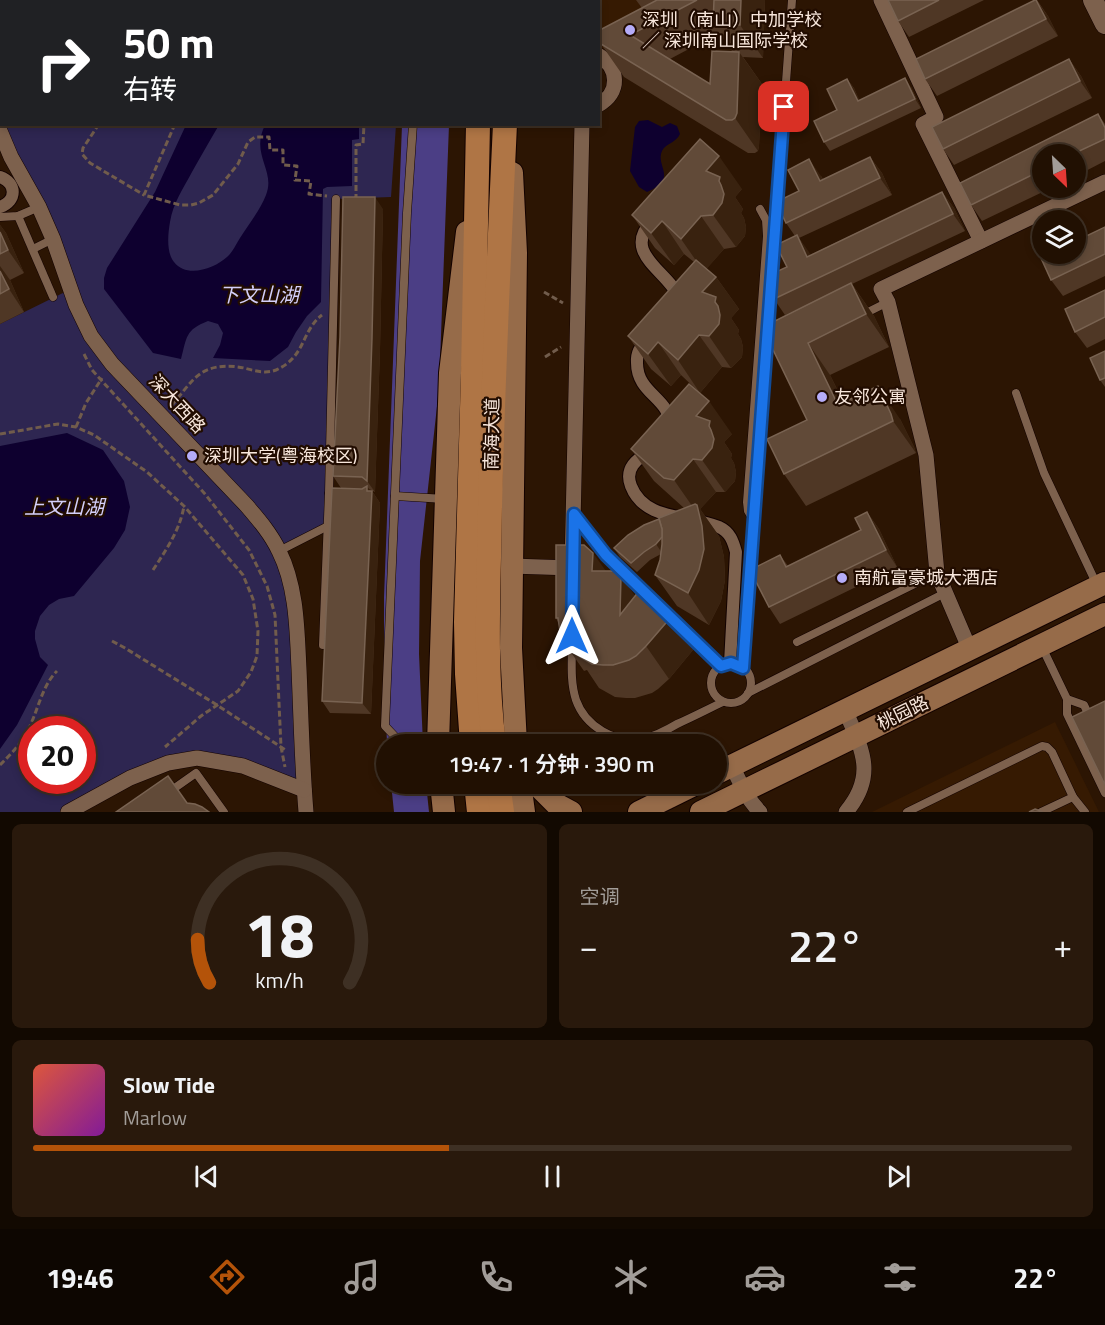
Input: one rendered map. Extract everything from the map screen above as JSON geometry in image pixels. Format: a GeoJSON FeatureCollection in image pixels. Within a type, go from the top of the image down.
{"type":"FeatureCollection","features":[{"type":"Feature","properties":{"kind":"main road","name":"南海大道"},"geometry":{"type":"LineString","coordinates":[[471,734],[466,622],[478,126]]}},
{"type":"Feature","properties":{"kind":"main road","name":"南海大道"},"geometry":{"type":"LineString","coordinates":[[493,734],[488,616],[494,372],[507,126]]}},
{"type":"Feature","properties":{"kind":"main road"},"geometry":{"type":"LineString","coordinates":[[507,126],[516,253],[511,566],[511,648],[515,734]]}},
{"type":"Feature","properties":{"kind":"main road"},"geometry":{"type":"LineString","coordinates":[[438,734],[450,372],[477,151]]}},
{"type":"Feature","properties":{"kind":"main road","name":"桃园路"},"geometry":{"type":"LineString","coordinates":[[727,769],[1101,584]]}},
{"type":"Feature","properties":{"kind":"main road","name":"桃园路"},"geometry":{"type":"LineString","coordinates":[[701,812],[1105,614]]}},
{"type":"Feature","properties":{"kind":"main road"},"geometry":{"type":"LineString","coordinates":[[434,812],[436,794]]}},
{"type":"Feature","properties":{"kind":"main road"},"geometry":{"type":"LineString","coordinates":[[440,794],[444,812]]}},
{"type":"Feature","properties":{"kind":"main road"},"geometry":{"type":"LineString","coordinates":[[477,794],[479,812]]}},
{"type":"Feature","properties":{"kind":"main road"},"geometry":{"type":"LineString","coordinates":[[500,794],[502,812]]}},
{"type":"Feature","properties":{"kind":"main road"},"geometry":{"type":"LineString","coordinates":[[522,794],[524,812]]}},
{"type":"Feature","properties":{"kind":"main road"},"geometry":{"type":"LineString","coordinates":[[546,794],[556,804],[571,812]]}},
{"type":"Feature","properties":{"kind":"main road"},"geometry":{"type":"LineString","coordinates":[[639,811],[675,794]]}},
{"type":"Feature","properties":{"kind":"street"},"geometry":{"type":"LineString","coordinates":[[881,0],[936,117],[923,124],[981,241]]}},
{"type":"Feature","properties":{"kind":"street"},"geometry":{"type":"LineString","coordinates":[[1093,0],[1105,24]]}},
{"type":"Feature","properties":{"kind":"street"},"geometry":{"type":"LineString","coordinates":[[600,104],[608,98],[614,86],[613,71],[607,56]]}},
{"type":"Feature","properties":{"kind":"street"},"geometry":{"type":"LineString","coordinates":[[511,566],[572,573],[582,126]]}},
{"type":"Feature","properties":{"kind":"street","name":"深大西路"},"geometry":{"type":"LineString","coordinates":[[0,131],[5,160],[39,207],[83,322],[91,336],[112,364],[247,506],[279,551],[288,574],[294,601],[304,762],[298,787],[306,812]]}},
{"type":"Feature","properties":{"kind":"street"},"geometry":{"type":"LineString","coordinates":[[0,177],[6,179],[13,190],[10,201],[0,207]]}},
{"type":"Feature","properties":{"kind":"street"},"geometry":{"type":"LineString","coordinates":[[970,650],[937,573],[926,454],[888,302],[881,289],[1105,182]]}},
{"type":"Feature","properties":{"kind":"street"},"geometry":{"type":"LineString","coordinates":[[659,213],[644,231],[643,250],[655,268],[676,289],[681,306],[678,315]]}},
{"type":"Feature","properties":{"kind":"street"},"geometry":{"type":"LineString","coordinates":[[657,332],[642,345],[636,357],[637,372],[643,385],[668,413],[669,432],[657,446],[636,460],[629,470],[629,483],[634,494],[643,504],[658,512],[719,527],[729,533],[734,541],[736,552],[725,665]]}},
{"type":"Feature","properties":{"kind":"street"},"geometry":{"type":"LineString","coordinates":[[845,710],[862,749],[865,767],[862,786],[846,812]]}},
{"type":"Feature","properties":{"kind":"street"},"geometry":{"type":"LineString","coordinates":[[68,812],[130,778],[168,763],[243,766],[298,787]]}},
{"type":"Feature","properties":{"kind":"street"},"geometry":{"type":"LineString","coordinates":[[727,773],[760,812]]}},
{"type":"Feature","properties":{"kind":"lane"},"geometry":{"type":"LineString","coordinates":[[743,668],[792,0]]}},
{"type":"Feature","properties":{"kind":"lane"},"geometry":{"type":"LineString","coordinates":[[393,734],[386,726],[407,213],[413,126]]}},
{"type":"Feature","properties":{"kind":"lane"},"geometry":{"type":"LineString","coordinates":[[323,645],[336,199]]}},
{"type":"Feature","properties":{"kind":"lane"},"geometry":{"type":"LineString","coordinates":[[0,217],[18,216],[39,207]]}},
{"type":"Feature","properties":{"kind":"lane"},"geometry":{"type":"LineString","coordinates":[[754,521],[748,511],[747,502],[767,236],[766,220],[760,210]]}},
{"type":"Feature","properties":{"kind":"lane"},"geometry":{"type":"LineString","coordinates":[[18,216],[53,297]]}},
{"type":"Feature","properties":{"kind":"lane"},"geometry":{"type":"LineString","coordinates":[[33,249],[53,239]]}},
{"type":"Feature","properties":{"kind":"lane"},"geometry":{"type":"LineString","coordinates":[[859,316],[888,302]]}},
{"type":"Feature","properties":{"kind":"lane"},"geometry":{"type":"LineString","coordinates":[[1016,393],[1044,473],[1101,584]]}},
{"type":"Feature","properties":{"kind":"lane"},"geometry":{"type":"LineString","coordinates":[[329,494],[350,494]]}},
{"type":"Feature","properties":{"kind":"lane"},"geometry":{"type":"LineString","coordinates":[[395,496],[445,499]]}},
{"type":"Feature","properties":{"kind":"lane"},"geometry":{"type":"LineString","coordinates":[[574,514],[606,555],[725,665]]}},
{"type":"Feature","properties":{"kind":"lane"},"geometry":{"type":"LineString","coordinates":[[279,551],[328,526]]}},
{"type":"Feature","properties":{"kind":"lane"},"geometry":{"type":"LineString","coordinates":[[797,642],[937,573]]}},
{"type":"Feature","properties":{"kind":"lane"},"geometry":{"type":"LineString","coordinates":[[572,636],[572,682],[576,699],[583,713],[603,732],[628,739],[643,739],[723,702],[739,701],[748,693],[945,593]]}},
{"type":"Feature","properties":{"kind":"lane"},"geometry":{"type":"LineString","coordinates":[[1041,646],[1066,699],[1067,714],[1105,793]]}},
{"type":"Feature","properties":{"kind":"lane"},"geometry":{"type":"LineString","coordinates":[[723,702],[714,694],[711,682],[715,670],[725,665],[737,664],[748,673],[750,680],[748,693]]}},
{"type":"Feature","properties":{"kind":"lane"},"geometry":{"type":"LineString","coordinates":[[1066,699],[1084,705],[1094,725]]}},
{"type":"Feature","properties":{"kind":"lane"},"geometry":{"type":"LineString","coordinates":[[907,812],[1042,746],[1052,752],[1073,797],[1085,812]]}},
{"type":"Feature","properties":{"kind":"lane"},"geometry":{"type":"LineString","coordinates":[[159,799],[196,765],[224,812]]}},
{"type":"Feature","properties":{"kind":"lane"},"geometry":{"type":"LineString","coordinates":[[1041,812],[1073,797]]}},
{"type":"Feature","properties":{"kind":"lane"},"geometry":{"type":"LineString","coordinates":[[916,808],[926,812]]}},
{"type":"Feature","properties":{"kind":"path"},"geometry":{"type":"LineString","coordinates":[[98,126],[83,148],[82,154],[90,164],[146,196],[191,206],[213,195],[238,164],[248,142],[255,137],[269,137],[270,150],[283,150],[283,165],[297,166],[295,180],[311,181],[309,194],[336,199],[356,198],[357,145],[363,144],[364,126]]}},
{"type":"Feature","properties":{"kind":"path"},"geometry":{"type":"LineString","coordinates":[[146,196],[175,126]]}},
{"type":"Feature","properties":{"kind":"path"},"geometry":{"type":"LineString","coordinates":[[544,292],[578,312]]}},
{"type":"Feature","properties":{"kind":"path"},"geometry":{"type":"LineString","coordinates":[[162,417],[200,374],[219,366],[240,367],[260,372],[275,370],[293,359],[318,318],[333,306]]}},
{"type":"Feature","properties":{"kind":"path"},"geometry":{"type":"LineString","coordinates":[[81,349],[92,370],[205,494],[249,550],[267,586],[275,615],[281,747],[284,764],[298,787]]}},
{"type":"Feature","properties":{"kind":"path"},"geometry":{"type":"LineString","coordinates":[[76,427],[86,403],[112,364]]}},
{"type":"Feature","properties":{"kind":"path"},"geometry":{"type":"LineString","coordinates":[[0,434],[58,424],[76,427],[94,435],[147,472],[184,506],[243,575],[253,599],[258,631],[257,656],[251,672],[238,691],[201,716],[162,750]]}},
{"type":"Feature","properties":{"kind":"path"},"geometry":{"type":"LineString","coordinates":[[153,570],[176,533],[184,506]]}},
{"type":"Feature","properties":{"kind":"path"},"geometry":{"type":"LineString","coordinates":[[112,641],[217,705],[304,762]]}},
{"type":"Feature","properties":{"kind":"path"},"geometry":{"type":"LineString","coordinates":[[0,765],[13,752],[27,732],[49,679],[57,671]]}},
{"type":"Feature","properties":{"kind":"shaded area","name":"深圳（南山）中加学校 ／ 深圳南山国际学校"},"geometry":{"type":"Polygon","coordinates":[[[600,0],[722,0],[600,59],[600,0]]]}},
{"type":"Feature","properties":{"kind":"shaded area","name":"深圳大学(粤海校区)"},"geometry":{"type":"Polygon","coordinates":[[[0,126],[396,126],[391,197],[336,199],[328,526],[279,551],[288,574],[304,790],[197,758],[68,812],[0,812],[0,324],[71,289],[0,131],[0,126]]]}},
{"type":"Feature","properties":{"kind":"shaded area"},"geometry":{"type":"Polygon","coordinates":[[[402,126],[449,126],[439,388],[420,561],[419,654],[423,734],[387,734],[384,597],[402,126]]]}},
{"type":"Feature","properties":{"kind":"shaded area"},"geometry":{"type":"Polygon","coordinates":[[[1055,722],[1099,812],[872,812],[1055,722]]]}},
{"type":"Feature","properties":{"kind":"shaded area"},"geometry":{"type":"Polygon","coordinates":[[[392,794],[427,794],[429,812],[394,812],[392,794]]]}},
{"type":"Feature","properties":{"kind":"water"},"geometry":{"type":"Polygon","coordinates":[[[648,120],[662,127],[670,123],[677,126],[680,134],[662,151],[661,162],[664,177],[662,182],[647,192],[639,187],[630,171],[635,127],[639,121],[648,120]]]}},
{"type":"Feature","properties":{"kind":"water","name":"下文山湖"},"geometry":{"type":"Polygon","coordinates":[[[186,126],[218,126],[173,209],[168,243],[171,258],[180,267],[193,271],[208,268],[229,255],[264,201],[268,178],[260,145],[265,126],[359,126],[359,139],[352,140],[352,186],[323,189],[321,302],[307,316],[288,347],[270,361],[213,358],[223,333],[218,324],[208,321],[188,335],[181,359],[153,353],[104,289],[107,268],[155,192],[186,126]]]}},
{"type":"Feature","properties":{"kind":"water","name":"上文山湖"},"geometry":{"type":"Polygon","coordinates":[[[67,433],[103,450],[124,481],[130,507],[125,530],[114,548],[74,596],[59,599],[49,605],[40,616],[35,639],[40,657],[48,665],[22,716],[18,716],[17,725],[0,749],[0,446],[67,433]]]}},
{"type":"Feature","properties":{"kind":"building"},"geometry":{"type":"Polygon","coordinates":[[[657,0],[697,0],[630,35],[710,84],[712,51],[739,52],[735,118],[726,120],[601,44],[600,30],[657,0]]]}},
{"type":"Feature","properties":{"kind":"building"},"geometry":{"type":"Polygon","coordinates":[[[714,0],[741,0],[740,25],[713,24],[714,0]]]}},
{"type":"Feature","properties":{"kind":"building"},"geometry":{"type":"Polygon","coordinates":[[[888,0],[939,0],[898,21],[888,0]]]}},
{"type":"Feature","properties":{"kind":"building"},"geometry":{"type":"Polygon","coordinates":[[[1036,0],[1046,19],[925,79],[916,59],[1036,0]]]}},
{"type":"Feature","properties":{"kind":"building"},"geometry":{"type":"Polygon","coordinates":[[[1069,59],[1080,81],[943,149],[932,127],[1069,59]]]}},
{"type":"Feature","properties":{"kind":"building"},"geometry":{"type":"Polygon","coordinates":[[[905,78],[915,99],[824,142],[814,121],[837,110],[827,89],[847,79],[858,101],[905,78]]]}},
{"type":"Feature","properties":{"kind":"building"},"geometry":{"type":"Polygon","coordinates":[[[1098,114],[1105,128],[1105,139],[1086,148],[1086,144],[1038,144],[1098,114]]]}},
{"type":"Feature","properties":{"kind":"building"},"geometry":{"type":"Polygon","coordinates":[[[700,139],[719,156],[706,171],[720,177],[719,181],[724,194],[722,203],[713,215],[701,216],[681,239],[662,221],[651,233],[632,215],[700,139]]]}},
{"type":"Feature","properties":{"kind":"building"},"geometry":{"type":"Polygon","coordinates":[[[1032,147],[1032,175],[971,205],[960,183],[1032,147]]]}},
{"type":"Feature","properties":{"kind":"building"},"geometry":{"type":"Polygon","coordinates":[[[870,157],[880,178],[786,223],[776,202],[799,191],[788,170],[809,159],[820,181],[870,157]]]}},
{"type":"Feature","properties":{"kind":"building"},"geometry":{"type":"Polygon","coordinates":[[[942,192],[953,214],[774,299],[765,277],[787,267],[776,245],[797,235],[807,257],[942,192]]]}},
{"type":"Feature","properties":{"kind":"building"},"geometry":{"type":"Polygon","coordinates":[[[343,197],[375,197],[367,481],[362,477],[333,476],[340,337],[343,197]]]}},
{"type":"Feature","properties":{"kind":"building"},"geometry":{"type":"Polygon","coordinates":[[[1105,227],[1105,254],[1086,263],[1086,236],[1105,227]]]}},
{"type":"Feature","properties":{"kind":"building"},"geometry":{"type":"Polygon","coordinates":[[[0,232],[8,250],[0,254],[0,232]]]}},
{"type":"Feature","properties":{"kind":"building"},"geometry":{"type":"Polygon","coordinates":[[[696,260],[716,277],[702,292],[716,297],[715,302],[720,315],[719,324],[709,336],[699,335],[678,360],[658,342],[648,354],[628,336],[696,260]]]}},
{"type":"Feature","properties":{"kind":"building"},"geometry":{"type":"Polygon","coordinates":[[[1044,264],[1084,264],[1051,280],[1044,264]]]}},
{"type":"Feature","properties":{"kind":"building"},"geometry":{"type":"Polygon","coordinates":[[[0,271],[9,289],[0,294],[0,271]]]}},
{"type":"Feature","properties":{"kind":"building"},"geometry":{"type":"Polygon","coordinates":[[[851,283],[866,314],[808,343],[838,405],[878,386],[893,421],[784,474],[767,439],[807,420],[761,325],[771,323],[851,283]]]}},
{"type":"Feature","properties":{"kind":"building"},"geometry":{"type":"Polygon","coordinates":[[[1105,290],[1105,317],[1075,332],[1065,309],[1105,290]]]}},
{"type":"Feature","properties":{"kind":"building"},"geometry":{"type":"Polygon","coordinates":[[[1105,351],[1105,378],[1100,380],[1090,358],[1105,351]]]}},
{"type":"Feature","properties":{"kind":"building"},"geometry":{"type":"Polygon","coordinates":[[[689,384],[709,401],[696,416],[710,421],[709,426],[714,439],[712,448],[702,460],[693,459],[674,480],[664,478],[631,449],[689,384]]]}},
{"type":"Feature","properties":{"kind":"building"},"geometry":{"type":"Polygon","coordinates":[[[367,486],[367,491],[372,491],[362,703],[322,701],[332,488],[362,489],[367,486]]]}},
{"type":"Feature","properties":{"kind":"building"},"geometry":{"type":"Polygon","coordinates":[[[695,504],[702,526],[704,549],[699,570],[688,593],[655,575],[662,544],[659,518],[695,504]]]}},
{"type":"Feature","properties":{"kind":"building"},"geometry":{"type":"Polygon","coordinates":[[[867,512],[886,550],[769,607],[750,570],[780,555],[786,567],[861,530],[855,518],[867,512]]]}},
{"type":"Feature","properties":{"kind":"building"},"geometry":{"type":"Polygon","coordinates":[[[659,519],[662,537],[631,563],[614,548],[628,535],[659,519]]]}},
{"type":"Feature","properties":{"kind":"building"},"geometry":{"type":"Polygon","coordinates":[[[556,545],[584,545],[593,553],[592,571],[615,571],[621,576],[620,615],[639,591],[671,617],[636,656],[613,665],[592,664],[577,655],[565,637],[561,638],[558,618],[556,618],[556,545]]]}},
{"type":"Feature","properties":{"kind":"building"},"geometry":{"type":"Polygon","coordinates":[[[1105,701],[1105,785],[1072,717],[1105,701]]]}},
{"type":"Feature","properties":{"kind":"building"},"geometry":{"type":"Polygon","coordinates":[[[168,776],[187,803],[195,804],[209,812],[116,812],[168,776]]]}},
{"type":"Feature","properties":{"kind":"place","name":"深圳（南山）中加学校 ／ 深圳南山国际学校"},"geometry":{"type":"Point","coordinates":[630,30]}},
{"type":"Feature","properties":{"kind":"place","name":"友邻公寓"},"geometry":{"type":"Point","coordinates":[822,397]}},
{"type":"Feature","properties":{"kind":"place","name":"深圳大学(粤海校区)"},"geometry":{"type":"Point","coordinates":[192,456]}},
{"type":"Feature","properties":{"kind":"place","name":"南航富豪城大酒店"},"geometry":{"type":"Point","coordinates":[842,578]}},
{"type":"Feature","properties":{"kind":"route"},"geometry":{"type":"LineString","coordinates":[[572,636],[574,514],[606,555],[721,666],[731,663],[743,668],[784,107]]}}]}
